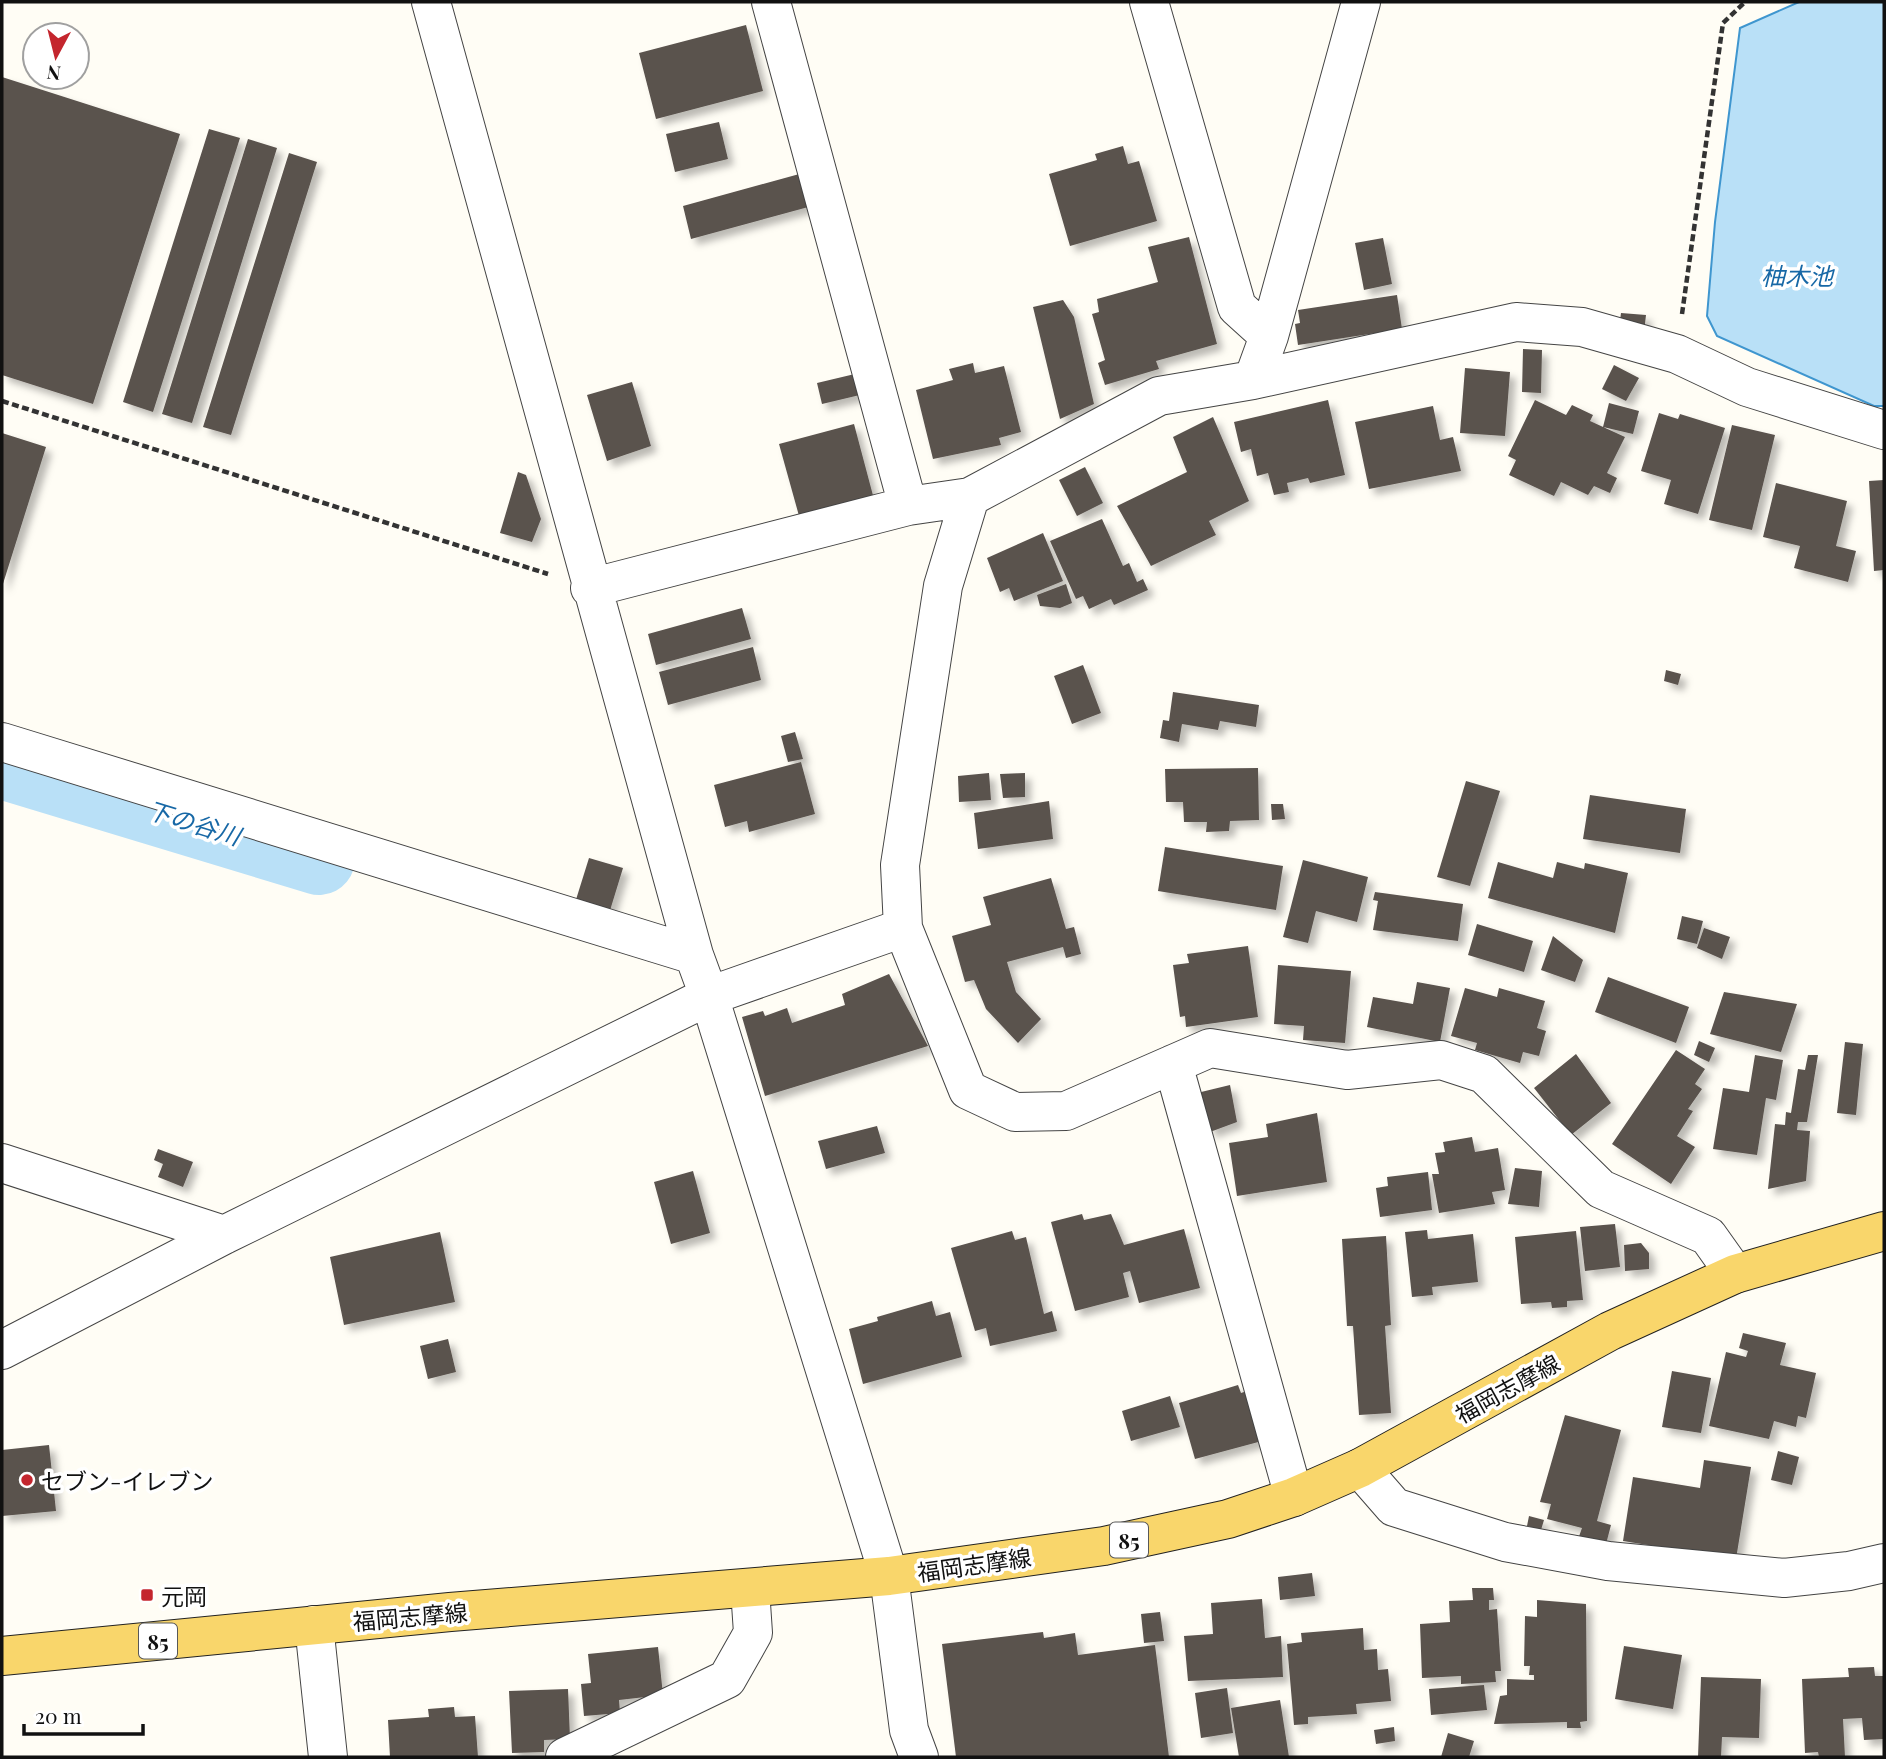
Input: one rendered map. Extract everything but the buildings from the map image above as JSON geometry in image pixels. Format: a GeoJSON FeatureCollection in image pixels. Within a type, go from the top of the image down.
{"type":"FeatureCollection","features":[{"type":"Feature","properties":{"kind":"main road","name":"福岡志摩線"},"geometry":{"type":"LineString","coordinates":[[2,1656],[314,1625],[888,1576],[1104,1546],[1228,1519],[1294,1497],[1360,1468],[1610,1331],[1735,1274],[1884,1231]]}},
{"type":"Feature","properties":{"kind":"street"},"geometry":{"type":"LineString","coordinates":[[431,2],[590,588],[694,955],[888,1576],[909,1730],[919,1757]]}},
{"type":"Feature","properties":{"kind":"street"},"geometry":{"type":"LineString","coordinates":[[771,2],[908,506]]}},
{"type":"Feature","properties":{"kind":"street"},"geometry":{"type":"LineString","coordinates":[[1149,2],[1237,307],[1269,335]]}},
{"type":"Feature","properties":{"kind":"street"},"geometry":{"type":"LineString","coordinates":[[1254,380],[1269,335],[1361,2]]}},
{"type":"Feature","properties":{"kind":"street"},"geometry":{"type":"LineString","coordinates":[[590,588],[908,506],[970,497],[1159,396],[1254,380],[1516,322],[1582,327],[1677,354],[1747,387],[1884,430]]}},
{"type":"Feature","properties":{"kind":"street"},"geometry":{"type":"LineString","coordinates":[[970,497],[943,586],[900,865],[903,928],[968,1090],[1015,1112],[1066,1111],[1210,1048],[1347,1070],[1441,1060],[1484,1074],[1601,1189],[1708,1236],[1735,1274]]}},
{"type":"Feature","properties":{"kind":"street"},"geometry":{"type":"LineString","coordinates":[[2,742],[694,955]]}},
{"type":"Feature","properties":{"kind":"street"},"geometry":{"type":"LineString","coordinates":[[2,1350],[225,1235],[709,996],[903,928]]}},
{"type":"Feature","properties":{"kind":"street"},"geometry":{"type":"LineString","coordinates":[[1173,1064],[1294,1497]]}},
{"type":"Feature","properties":{"kind":"street"},"geometry":{"type":"LineString","coordinates":[[2,1163],[225,1235]]}},
{"type":"Feature","properties":{"kind":"street"},"geometry":{"type":"LineString","coordinates":[[1360,1468],[1394,1507],[1505,1542],[1608,1561],[1784,1578],[1849,1571],[1884,1563]]}},
{"type":"Feature","properties":{"kind":"street"},"geometry":{"type":"LineString","coordinates":[[565,1757],[727,1678],[753,1633],[750,1589]]}},
{"type":"Feature","properties":{"kind":"street"},"geometry":{"type":"LineString","coordinates":[[314,1625],[328,1757]]}},
{"type":"Feature","properties":{"kind":"path"},"geometry":{"type":"LineString","coordinates":[[1677,354],[1723,23],[1745,2]]}},
{"type":"Feature","properties":{"kind":"path"},"geometry":{"type":"LineString","coordinates":[[2,401],[590,588]]}},
{"type":"Feature","properties":{"kind":"water","name":"柚木池"},"geometry":{"type":"Polygon","coordinates":[[[1799,2],[1884,2],[1884,406],[1874,406],[1717,336],[1707,316],[1715,222],[1740,28],[1799,2]]]}},
{"type":"Feature","properties":{"kind":"waterway","name":"下の谷川"},"geometry":{"type":"LineString","coordinates":[[2,763],[319,859]]}},
{"type":"Feature","properties":{"kind":"place","name":"セブン-イレブン"},"geometry":{"type":"Point","coordinates":[27,1480]}},
{"type":"Feature","properties":{"kind":"place","name":"元岡"},"geometry":{"type":"Point","coordinates":[147,1595]}}]}
